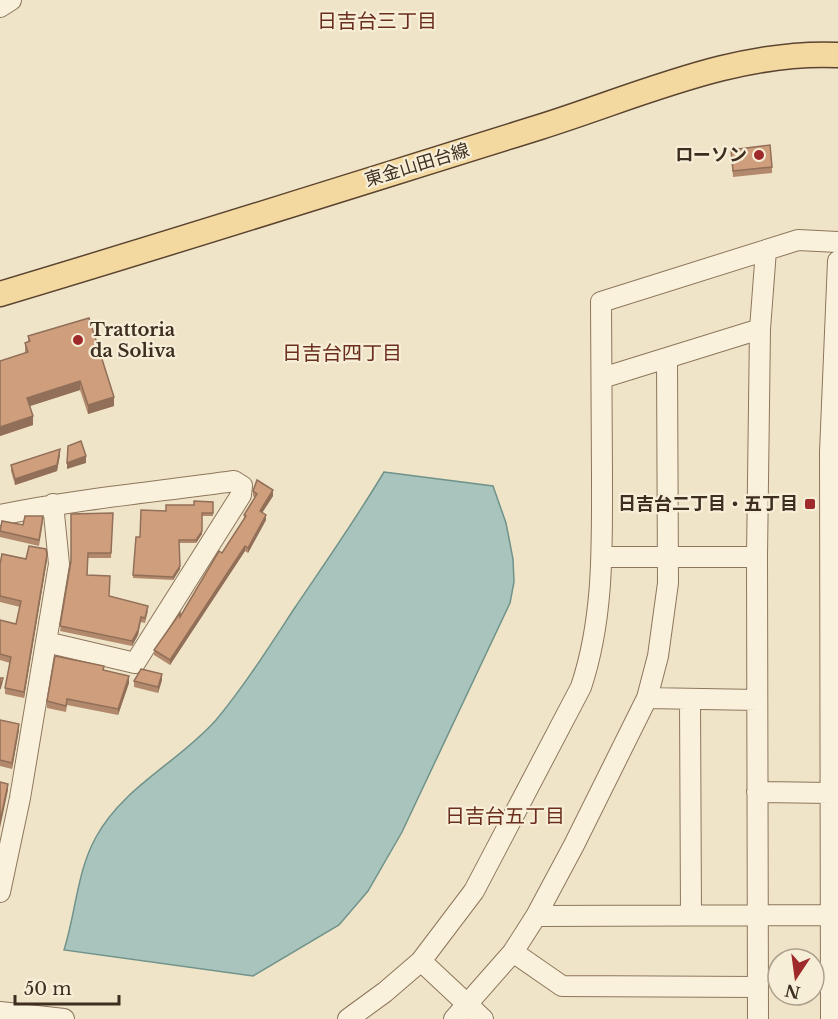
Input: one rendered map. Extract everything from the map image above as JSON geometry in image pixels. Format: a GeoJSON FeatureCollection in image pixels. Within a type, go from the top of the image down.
{"type":"FeatureCollection","features":[{"type":"Feature","properties":{"kind":"main road","name":"東金山田台線"},"geometry":{"type":"LineString","coordinates":[[0,294],[525,132],[679,81],[775,59],[838,55]]}},
{"type":"Feature","properties":{"kind":"street"},"geometry":{"type":"LineString","coordinates":[[0,7],[11,0]]}},
{"type":"Feature","properties":{"kind":"street"},"geometry":{"type":"LineString","coordinates":[[348,1019],[386,992],[421,961],[474,891],[581,687],[590,659],[598,619],[603,557],[601,302],[798,240],[838,242]]}},
{"type":"Feature","properties":{"kind":"street"},"geometry":{"type":"LineString","coordinates":[[758,1019],[757,557],[760,329],[766,250]]}},
{"type":"Feature","properties":{"kind":"street"},"geometry":{"type":"LineString","coordinates":[[831,1019],[834,915],[830,793],[830,453],[838,261]]}},
{"type":"Feature","properties":{"kind":"street"},"geometry":{"type":"LineString","coordinates":[[602,378],[760,329]]}},
{"type":"Feature","properties":{"kind":"street"},"geometry":{"type":"LineString","coordinates":[[454,1019],[513,952],[536,916],[647,698],[665,619],[669,556],[667,358]]}},
{"type":"Feature","properties":{"kind":"street"},"geometry":{"type":"LineString","coordinates":[[0,514],[53,504],[118,498],[234,481],[242,486],[241,495],[135,663],[46,642]]}},
{"type":"Feature","properties":{"kind":"street"},"geometry":{"type":"LineString","coordinates":[[0,892],[20,798],[59,564],[53,504]]}},
{"type":"Feature","properties":{"kind":"street"},"geometry":{"type":"LineString","coordinates":[[603,557],[757,557]]}},
{"type":"Feature","properties":{"kind":"street"},"geometry":{"type":"LineString","coordinates":[[647,698],[756,700]]}},
{"type":"Feature","properties":{"kind":"street"},"geometry":{"type":"LineString","coordinates":[[690,699],[691,915]]}},
{"type":"Feature","properties":{"kind":"street"},"geometry":{"type":"LineString","coordinates":[[757,792],[830,793]]}},
{"type":"Feature","properties":{"kind":"street"},"geometry":{"type":"LineString","coordinates":[[536,916],[834,915]]}},
{"type":"Feature","properties":{"kind":"street"},"geometry":{"type":"LineString","coordinates":[[513,952],[562,986],[758,987]]}},
{"type":"Feature","properties":{"kind":"street"},"geometry":{"type":"LineString","coordinates":[[421,961],[483,1019]]}},
{"type":"Feature","properties":{"kind":"street"},"geometry":{"type":"LineString","coordinates":[[0,1012],[64,1019]]}},
{"type":"Feature","properties":{"kind":"water"},"geometry":{"type":"Polygon","coordinates":[[[384,472],[493,486],[506,523],[513,559],[514,582],[510,603],[402,832],[368,891],[339,925],[253,976],[64,950],[85,864],[96,837],[108,819],[121,803],[186,749],[227,707],[266,652],[384,472]]]}},
{"type":"Feature","properties":{"kind":"building"},"geometry":{"type":"Polygon","coordinates":[[[770,145],[772,167],[733,171],[731,150],[770,145]]]}},
{"type":"Feature","properties":{"kind":"building"},"geometry":{"type":"Polygon","coordinates":[[[89,318],[114,397],[88,405],[80,381],[27,398],[33,416],[0,427],[0,361],[28,352],[25,343],[30,341],[28,336],[89,318]]]}},
{"type":"Feature","properties":{"kind":"building"},"geometry":{"type":"Polygon","coordinates":[[[81,441],[86,456],[67,463],[68,446],[81,441]]]}},
{"type":"Feature","properties":{"kind":"building"},"geometry":{"type":"Polygon","coordinates":[[[60,449],[57,465],[15,479],[11,465],[60,449]]]}},
{"type":"Feature","properties":{"kind":"building"},"geometry":{"type":"Polygon","coordinates":[[[257,480],[273,490],[260,511],[266,515],[248,548],[245,546],[170,660],[154,650],[180,613],[180,617],[219,551],[222,553],[246,516],[244,515],[257,494],[253,491],[257,480]]]}},
{"type":"Feature","properties":{"kind":"building"},"geometry":{"type":"Polygon","coordinates":[[[194,501],[213,502],[213,513],[202,513],[202,531],[196,540],[179,540],[180,566],[173,577],[133,575],[136,537],[140,537],[141,510],[166,511],[166,505],[194,505],[194,501]]]}},
{"type":"Feature","properties":{"kind":"building"},"geometry":{"type":"Polygon","coordinates":[[[113,513],[111,553],[88,553],[87,575],[110,576],[109,596],[148,606],[145,618],[141,617],[132,641],[60,626],[71,561],[71,514],[113,513]]]}},
{"type":"Feature","properties":{"kind":"building"},"geometry":{"type":"Polygon","coordinates":[[[25,516],[43,516],[39,540],[0,531],[2,521],[23,525],[25,516]]]}},
{"type":"Feature","properties":{"kind":"building"},"geometry":{"type":"Polygon","coordinates":[[[29,546],[46,549],[47,554],[24,692],[5,688],[11,657],[0,654],[0,620],[16,624],[21,601],[0,596],[0,564],[2,554],[26,559],[29,546]]]}},
{"type":"Feature","properties":{"kind":"building"},"geometry":{"type":"Polygon","coordinates":[[[55,656],[104,666],[103,670],[129,676],[118,709],[67,699],[66,706],[47,701],[55,656]]]}},
{"type":"Feature","properties":{"kind":"building"},"geometry":{"type":"Polygon","coordinates":[[[141,669],[162,674],[158,687],[134,681],[141,669]]]}},
{"type":"Feature","properties":{"kind":"building"},"geometry":{"type":"Polygon","coordinates":[[[0,720],[19,724],[12,763],[0,760],[0,720]]]}},
{"type":"Feature","properties":{"kind":"building"},"geometry":{"type":"Polygon","coordinates":[[[0,782],[8,784],[0,822],[0,782]]]}},
{"type":"Feature","properties":{"kind":"place","name":"ローソン"},"geometry":{"type":"Point","coordinates":[759,155]}},
{"type":"Feature","properties":{"kind":"place","name":"Trattoria da Soliva"},"geometry":{"type":"Point","coordinates":[78,340]}},
{"type":"Feature","properties":{"kind":"place","name":"日吉台二丁目・五丁目"},"geometry":{"type":"Point","coordinates":[810,504]}},
{"type":"Feature","properties":{"kind":"district","name":"日吉台三丁目"},"geometry":{"type":"Point","coordinates":[377,21]}},
{"type":"Feature","properties":{"kind":"district","name":"日吉台四丁目"},"geometry":{"type":"Point","coordinates":[342,353]}},
{"type":"Feature","properties":{"kind":"district","name":"日吉台五丁目"},"geometry":{"type":"Point","coordinates":[505,816]}}]}
